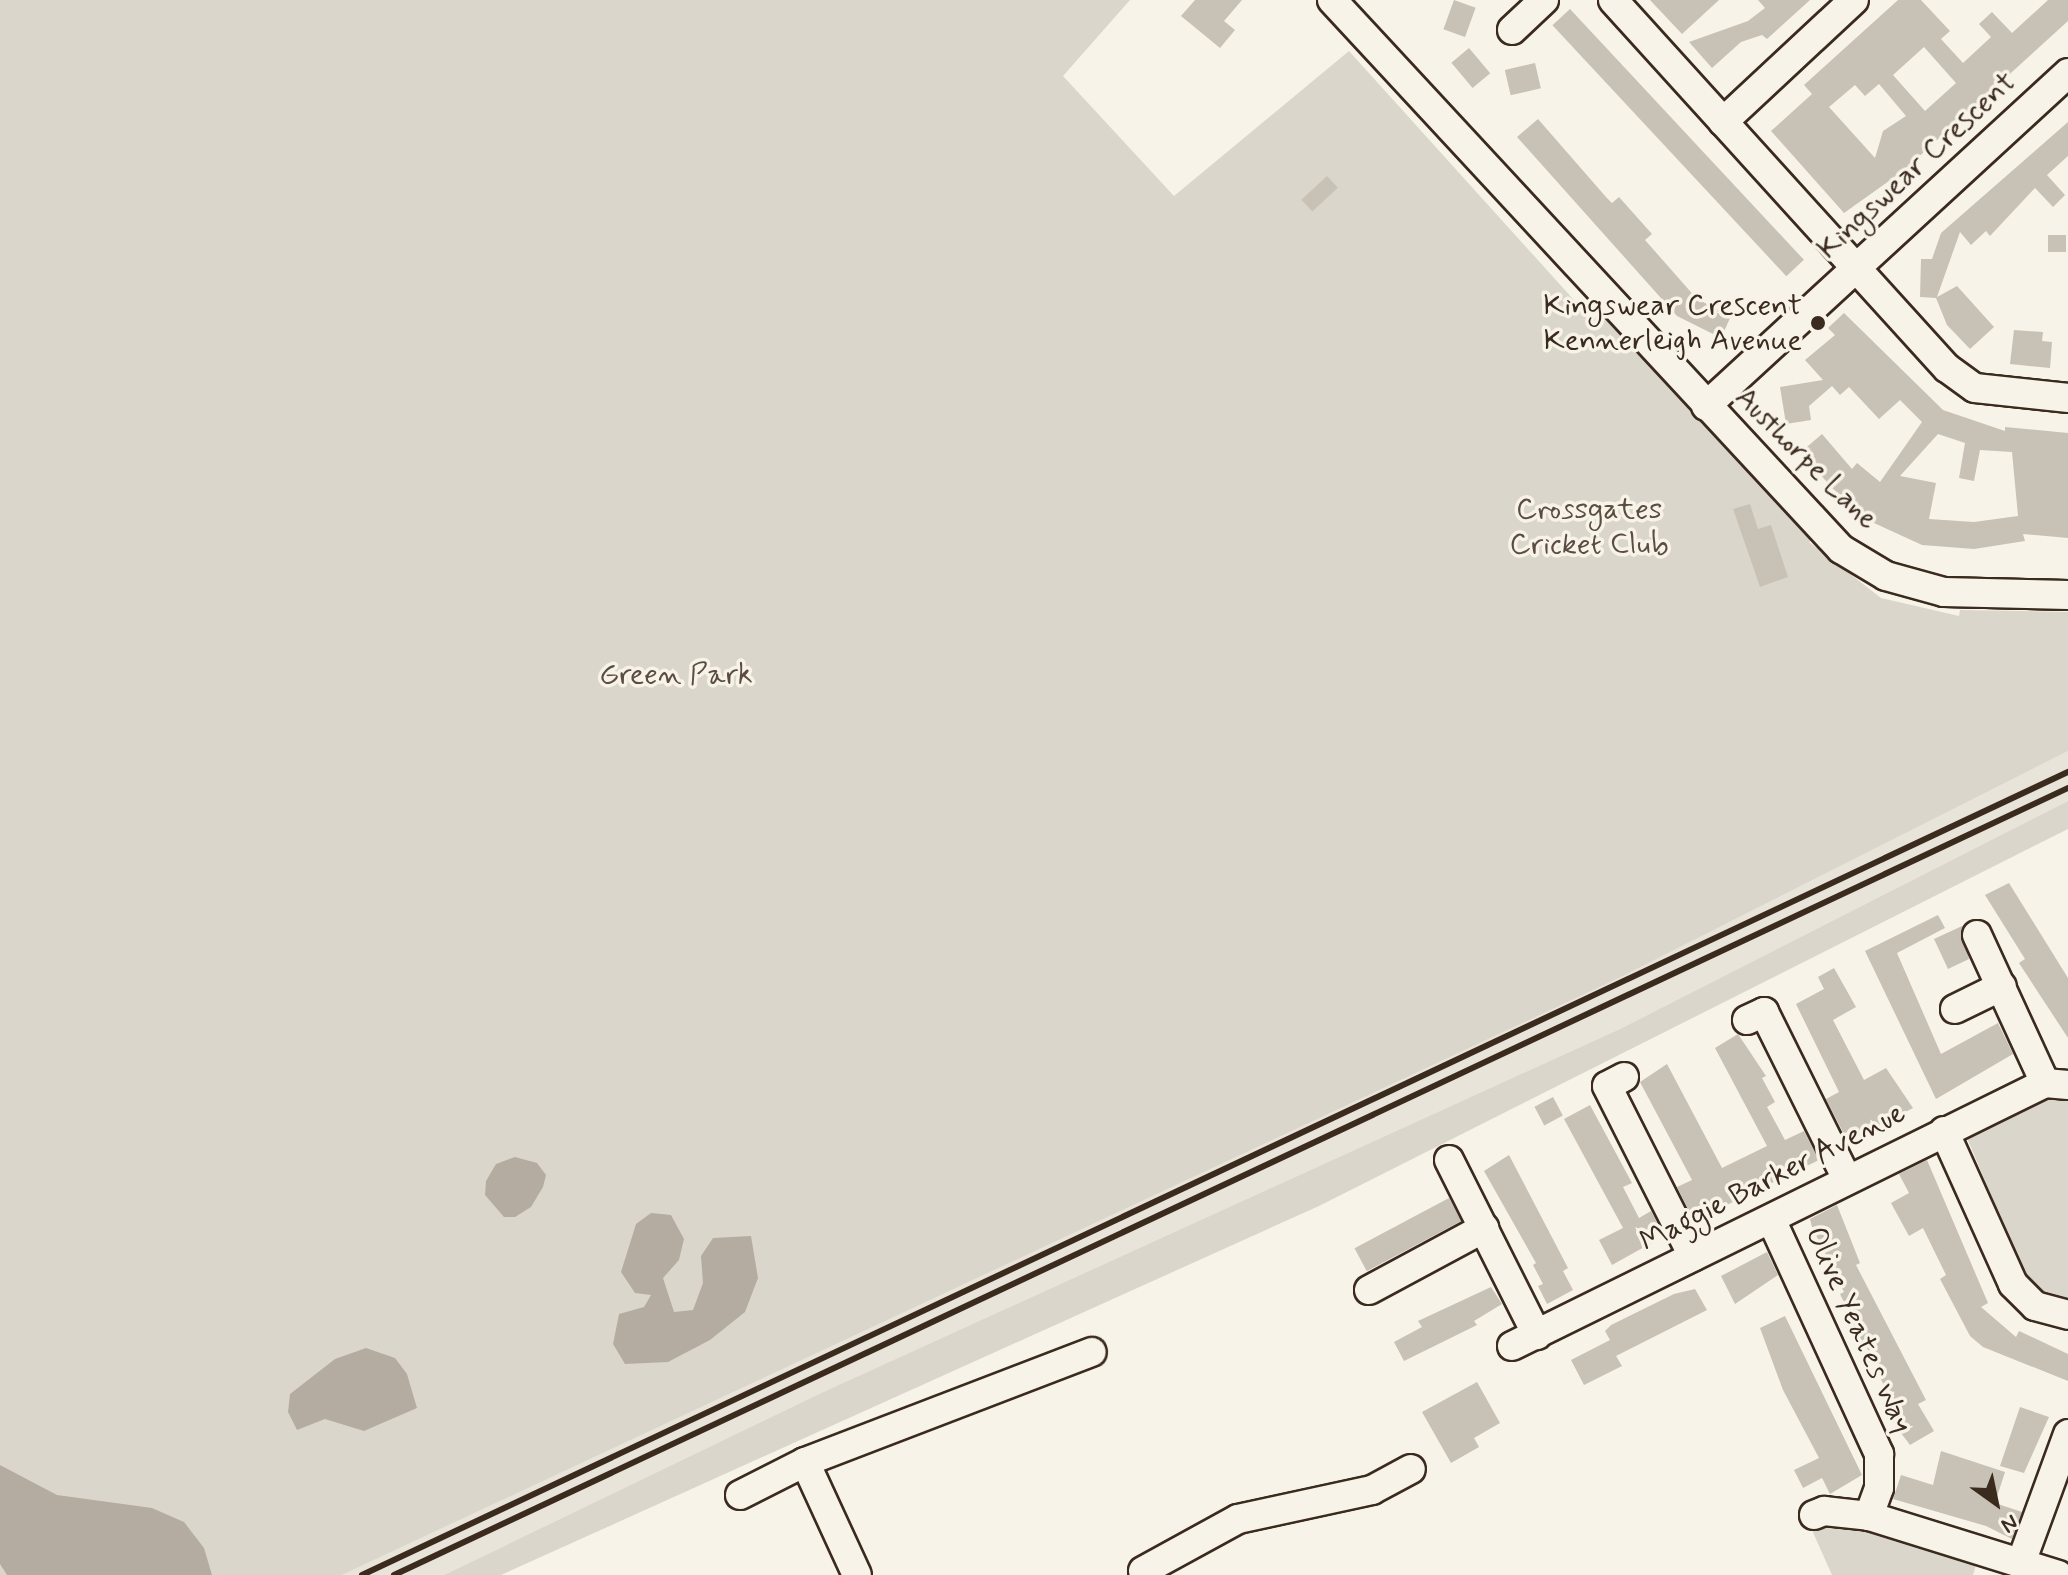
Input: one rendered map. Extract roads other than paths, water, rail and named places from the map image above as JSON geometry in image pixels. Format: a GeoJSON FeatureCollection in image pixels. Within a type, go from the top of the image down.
{"type":"FeatureCollection","features":[{"type":"Feature","properties":{"kind":"street","name":"Austhorpe Lane"},"geometry":{"type":"LineString","coordinates":[[1332,0],[1841,549],[1886,576],[1944,592],[2068,595]]}},
{"type":"Feature","properties":{"kind":"street"},"geometry":{"type":"LineString","coordinates":[[1512,30],[1544,0]]}},
{"type":"Feature","properties":{"kind":"street"},"geometry":{"type":"LineString","coordinates":[[1613,0],[1854,269],[1960,380],[1992,391],[2068,398]]}},
{"type":"Feature","properties":{"kind":"street"},"geometry":{"type":"LineString","coordinates":[[1723,122],[1854,0]]}},
{"type":"Feature","properties":{"kind":"street","name":"Kingswear Crescent"},"geometry":{"type":"LineString","coordinates":[[1706,406],[2068,73]]}},
{"type":"Feature","properties":{"kind":"street"},"geometry":{"type":"LineString","coordinates":[[1977,935],[2056,1084]]}},
{"type":"Feature","properties":{"kind":"street"},"geometry":{"type":"LineString","coordinates":[[1955,1009],[2002,986]]}},
{"type":"Feature","properties":{"kind":"street"},"geometry":{"type":"LineString","coordinates":[[1766,1010],[1847,1179]]}},
{"type":"Feature","properties":{"kind":"street","name":"Maggie Barker Avenue"},"geometry":{"type":"LineString","coordinates":[[1484,1228],[1524,1340],[1944,1131],[2056,1084]]}},
{"type":"Feature","properties":{"kind":"street"},"geometry":{"type":"LineString","coordinates":[[1606,1086],[1693,1256]]}},
{"type":"Feature","properties":{"kind":"street"},"geometry":{"type":"LineString","coordinates":[[1944,1131],[2013,1284],[2035,1306],[2068,1315]]}},
{"type":"Feature","properties":{"kind":"street"},"geometry":{"type":"LineString","coordinates":[[1369,1290],[1484,1228],[1449,1160]]}},
{"type":"Feature","properties":{"kind":"street","name":"Olive Yeates Way"},"geometry":{"type":"LineString","coordinates":[[1771,1219],[1879,1454],[1879,1488],[1869,1516]]}},
{"type":"Feature","properties":{"kind":"street"},"geometry":{"type":"LineString","coordinates":[[740,1495],[805,1462],[1092,1352]]}},
{"type":"Feature","properties":{"kind":"street"},"geometry":{"type":"LineString","coordinates":[[2022,1560],[2068,1434]]}},
{"type":"Feature","properties":{"kind":"street"},"geometry":{"type":"LineString","coordinates":[[805,1462],[857,1575]]}},
{"type":"Feature","properties":{"kind":"street"},"geometry":{"type":"LineString","coordinates":[[1141,1574],[1238,1519],[1372,1490],[1411,1469]]}},
{"type":"Feature","properties":{"kind":"street"},"geometry":{"type":"LineString","coordinates":[[1814,1515],[1824,1511],[1869,1516],[2022,1560],[2058,1575]]}},
{"type":"Feature","properties":{"kind":"railway"},"geometry":{"type":"LineString","coordinates":[[362,1575],[2068,772]]}},
{"type":"Feature","properties":{"kind":"railway"},"geometry":{"type":"LineString","coordinates":[[394,1575],[2068,788]]}},
{"type":"Feature","properties":{"kind":"place","name":"Kingswear Crescent Kennerleigh Avenue"},"geometry":{"type":"Point","coordinates":[1818,323]}},
{"type":"Feature","properties":{"kind":"park label","name":"Crossgates Cricket Club"},"geometry":{"type":"Point","coordinates":[1589,527]}},
{"type":"Feature","properties":{"kind":"park label","name":"Green Park"},"geometry":{"type":"Point","coordinates":[676,675]}}]}
